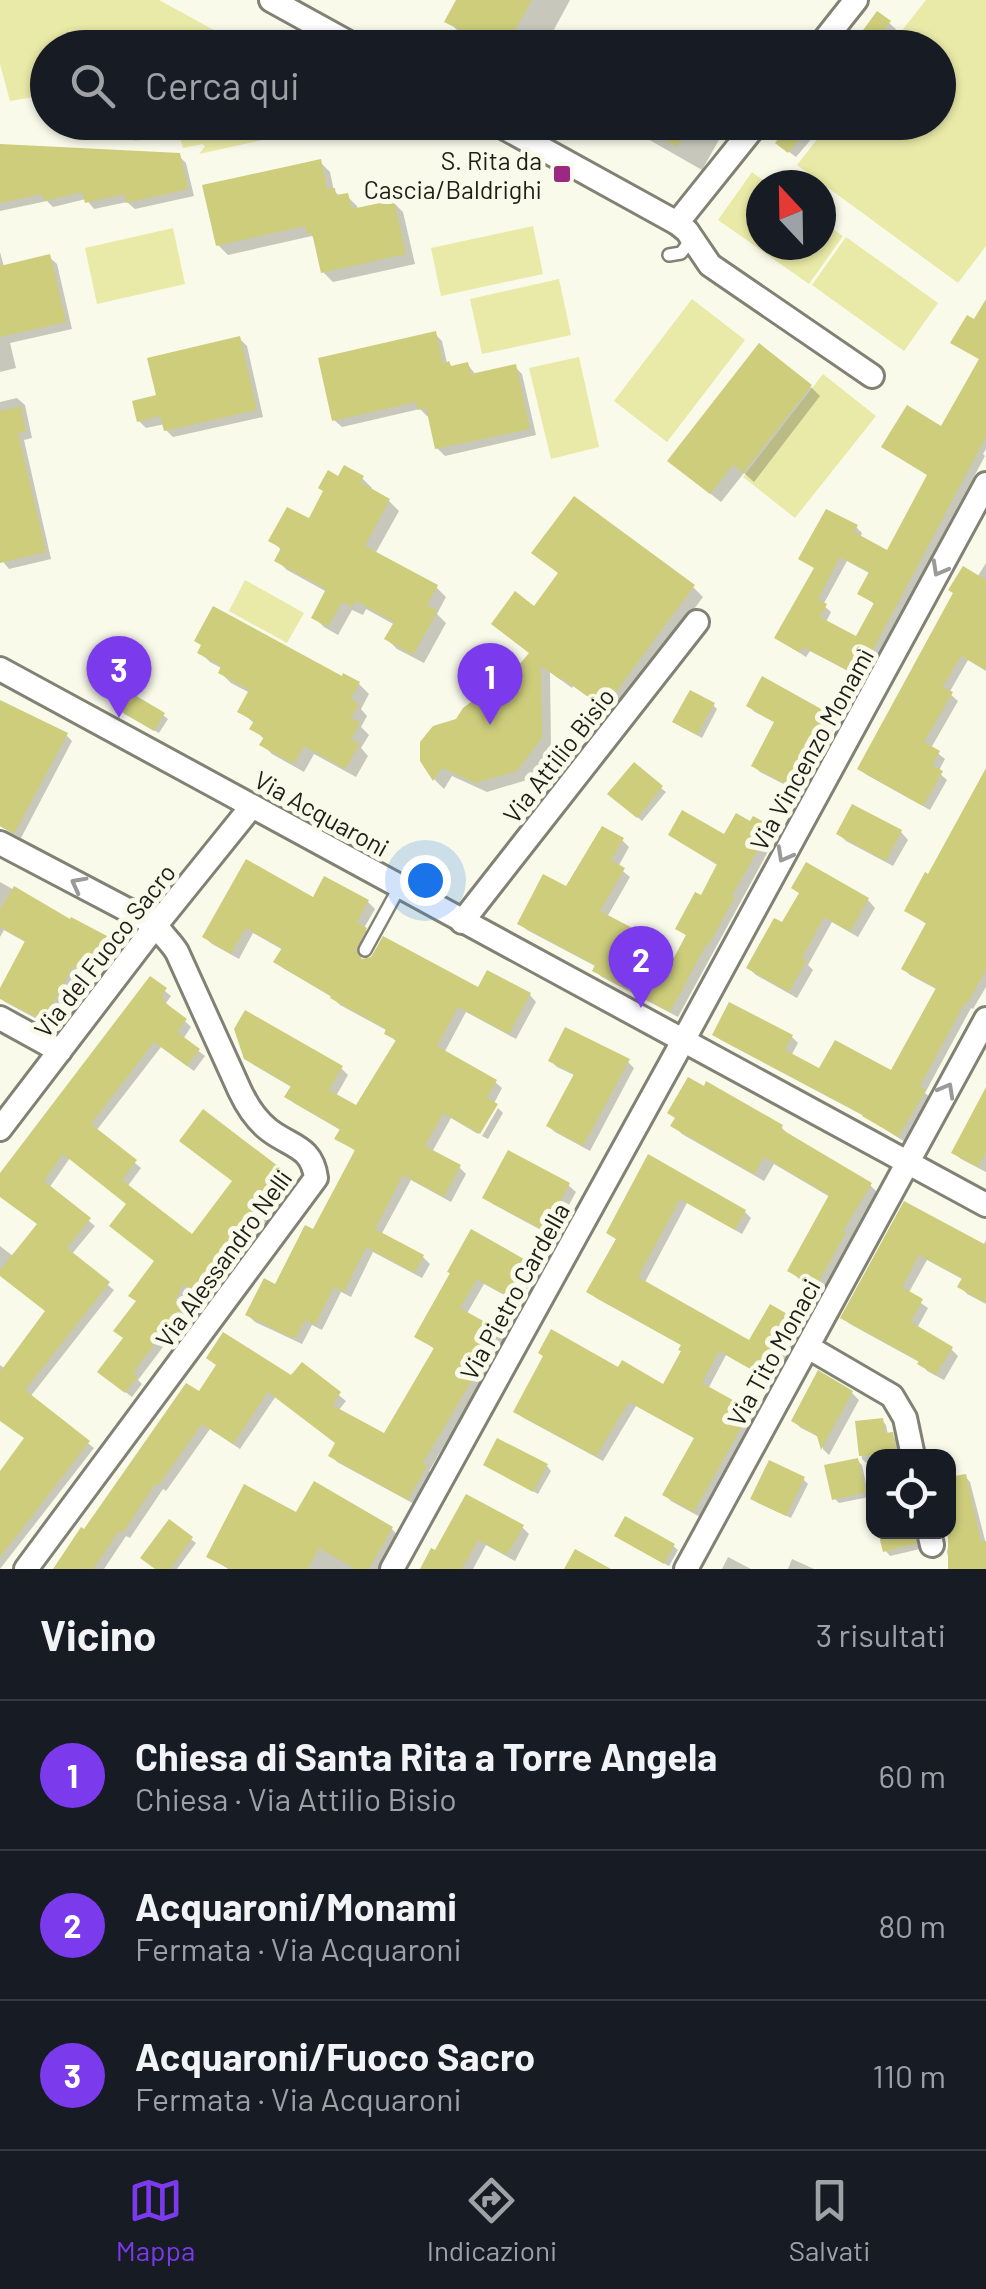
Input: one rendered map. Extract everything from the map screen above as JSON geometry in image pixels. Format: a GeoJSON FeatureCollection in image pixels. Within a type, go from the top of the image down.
{"type":"FeatureCollection","features":[{"type":"Feature","properties":{"kind":"street"},"geometry":{"type":"LineString","coordinates":[[271,0],[325,30]]}},
{"type":"Feature","properties":{"kind":"street"},"geometry":{"type":"LineString","coordinates":[[832,30],[856,0]]}},
{"type":"Feature","properties":{"kind":"street"},"geometry":{"type":"LineString","coordinates":[[526,140],[682,227],[710,265],[872,376]]}},
{"type":"Feature","properties":{"kind":"street"},"geometry":{"type":"LineString","coordinates":[[682,227],[745,140]]}},
{"type":"Feature","properties":{"kind":"street","name":"Via Vincenzo Monamì"},"geometry":{"type":"LineString","coordinates":[[684,1040],[986,484]]}},
{"type":"Feature","properties":{"kind":"street","name":"Via Attilio Bisio"},"geometry":{"type":"LineString","coordinates":[[462,922],[697,622]]}},
{"type":"Feature","properties":{"kind":"street","name":"Via Acquaroni"},"geometry":{"type":"LineString","coordinates":[[0,669],[986,1205]]}},
{"type":"Feature","properties":{"kind":"street","name":"Via del Fuoco Sacro"},"geometry":{"type":"LineString","coordinates":[[0,1129],[252,806]]}},
{"type":"Feature","properties":{"kind":"street"},"geometry":{"type":"LineString","coordinates":[[0,843],[156,925]]}},
{"type":"Feature","properties":{"kind":"street","name":"Via Alessandro Nelli"},"geometry":{"type":"LineString","coordinates":[[26,1569],[316,1178],[309,1155],[270,1130],[252,1112],[177,952],[156,925]]}},
{"type":"Feature","properties":{"kind":"street"},"geometry":{"type":"LineString","coordinates":[[0,1018],[60,1051]]}},
{"type":"Feature","properties":{"kind":"street","name":"Via Tito Monaci"},"geometry":{"type":"LineString","coordinates":[[686,1569],[986,1019]]}},
{"type":"Feature","properties":{"kind":"street","name":"Via Pietro Cardella"},"geometry":{"type":"LineString","coordinates":[[392,1569],[684,1040]]}},
{"type":"Feature","properties":{"kind":"street"},"geometry":{"type":"LineString","coordinates":[[808,1346],[892,1396],[904,1418],[911,1449]]}},
{"type":"Feature","properties":{"kind":"lane"},"geometry":{"type":"LineString","coordinates":[[669,255],[681,253],[687,245],[682,227]]}},
{"type":"Feature","properties":{"kind":"lane"},"geometry":{"type":"LineString","coordinates":[[365,950],[399,888]]}},
{"type":"Feature","properties":{"kind":"green space"},"geometry":{"type":"Polygon","coordinates":[[[0,0],[159,0],[214,30],[30,30],[30,98],[10,101],[0,64],[0,0]]]}},
{"type":"Feature","properties":{"kind":"green space"},"geometry":{"type":"Polygon","coordinates":[[[926,0],[986,0],[986,246],[958,283],[836,194],[836,170],[804,170],[797,165],[817,140],[956,140],[956,30],[902,30],[926,0]]]}},
{"type":"Feature","properties":{"kind":"green space"},"geometry":{"type":"Polygon","coordinates":[[[181,140],[262,140],[199,154],[205,146],[202,144],[183,148],[181,140]]]}},
{"type":"Feature","properties":{"kind":"green space"},"geometry":{"type":"Polygon","coordinates":[[[746,180],[746,240],[718,220],[746,180]]]}},
{"type":"Feature","properties":{"kind":"green space"},"geometry":{"type":"Polygon","coordinates":[[[533,226],[543,274],[441,296],[431,248],[533,226]]]}},
{"type":"Feature","properties":{"kind":"green space"},"geometry":{"type":"Polygon","coordinates":[[[173,228],[185,284],[97,304],[85,248],[173,228]]]}},
{"type":"Feature","properties":{"kind":"green space"},"geometry":{"type":"Polygon","coordinates":[[[846,237],[938,303],[904,351],[812,285],[830,260],[836,260],[836,251],[846,237]]]}},
{"type":"Feature","properties":{"kind":"green space"},"geometry":{"type":"Polygon","coordinates":[[[775,260],[826,260],[809,284],[775,260]]]}},
{"type":"Feature","properties":{"kind":"green space"},"geometry":{"type":"Polygon","coordinates":[[[559,279],[571,335],[482,354],[470,299],[559,279]]]}},
{"type":"Feature","properties":{"kind":"green space"},"geometry":{"type":"Polygon","coordinates":[[[692,299],[745,340],[667,442],[614,401],[692,299]]]}},
{"type":"Feature","properties":{"kind":"green space"},"geometry":{"type":"Polygon","coordinates":[[[579,357],[599,447],[551,459],[529,368],[579,357]]]}},
{"type":"Feature","properties":{"kind":"green space"},"geometry":{"type":"Polygon","coordinates":[[[823,374],[876,416],[795,518],[743,477],[823,374]]]}},
{"type":"Feature","properties":{"kind":"green space"},"geometry":{"type":"Polygon","coordinates":[[[245,580],[304,613],[287,643],[229,611],[245,580]]]}},
{"type":"Feature","properties":{"kind":"building"},"geometry":{"type":"Polygon","coordinates":[[[456,0],[532,0],[515,30],[460,30],[444,22],[456,0]]]}},
{"type":"Feature","properties":{"kind":"building"},"geometry":{"type":"Polygon","coordinates":[[[877,11],[891,21],[884,30],[863,30],[877,11]]]}},
{"type":"Feature","properties":{"kind":"building"},"geometry":{"type":"Polygon","coordinates":[[[777,140],[798,140],[788,153],[775,143],[777,140]]]}},
{"type":"Feature","properties":{"kind":"building"},"geometry":{"type":"Polygon","coordinates":[[[0,144],[180,153],[188,189],[126,203],[124,194],[85,203],[82,192],[44,201],[42,194],[0,203],[0,144]]]}},
{"type":"Feature","properties":{"kind":"building"},"geometry":{"type":"Polygon","coordinates":[[[321,159],[327,189],[335,188],[336,195],[348,193],[352,209],[394,200],[406,254],[321,273],[312,233],[307,234],[305,226],[216,246],[202,185],[321,159]]]}},
{"type":"Feature","properties":{"kind":"building"},"geometry":{"type":"Polygon","coordinates":[[[50,254],[66,322],[0,337],[0,266],[50,254]]]}},
{"type":"Feature","properties":{"kind":"building"},"geometry":{"type":"Polygon","coordinates":[[[986,299],[986,437],[859,676],[803,647],[800,653],[774,638],[814,568],[798,559],[826,509],[858,525],[854,532],[887,550],[927,475],[881,447],[907,405],[941,426],[979,359],[950,343],[967,315],[974,319],[986,299]],[[840,557],[818,599],[827,604],[820,617],[856,636],[874,603],[857,594],[869,572],[840,557]]]}},
{"type":"Feature","properties":{"kind":"building"},"geometry":{"type":"Polygon","coordinates":[[[436,331],[443,364],[468,362],[471,374],[516,364],[530,429],[435,449],[426,408],[418,410],[416,402],[332,421],[318,358],[436,331]]]}},
{"type":"Feature","properties":{"kind":"building"},"geometry":{"type":"Polygon","coordinates":[[[240,336],[257,410],[164,431],[160,416],[137,422],[132,401],[156,395],[147,358],[240,336]]]}},
{"type":"Feature","properties":{"kind":"building"},"geometry":{"type":"Polygon","coordinates":[[[759,343],[812,385],[743,473],[733,465],[710,494],[667,461],[759,343]]]}},
{"type":"Feature","properties":{"kind":"building"},"geometry":{"type":"Polygon","coordinates":[[[21,406],[26,432],[18,433],[46,552],[0,563],[0,411],[21,406]]]}},
{"type":"Feature","properties":{"kind":"building"},"geometry":{"type":"Polygon","coordinates":[[[344,465],[364,476],[360,482],[390,499],[365,546],[438,585],[427,605],[438,611],[413,655],[384,639],[394,622],[356,601],[352,607],[342,602],[328,627],[311,618],[326,589],[274,561],[281,548],[268,541],[287,507],[309,518],[323,491],[318,488],[328,470],[338,476],[344,465]]]}},
{"type":"Feature","properties":{"kind":"building"},"geometry":{"type":"Polygon","coordinates":[[[574,496],[695,585],[604,708],[541,666],[542,738],[517,771],[476,783],[442,768],[433,781],[420,761],[420,742],[433,726],[456,719],[471,702],[489,700],[529,653],[491,624],[515,591],[534,606],[558,573],[531,553],[574,496]]]}},
{"type":"Feature","properties":{"kind":"building"},"geometry":{"type":"Polygon","coordinates":[[[963,566],[986,580],[986,670],[961,656],[943,687],[953,692],[924,742],[940,751],[932,765],[943,771],[923,806],[857,769],[953,593],[948,590],[963,566]]]}},
{"type":"Feature","properties":{"kind":"building"},"geometry":{"type":"Polygon","coordinates":[[[213,606],[360,682],[351,699],[359,704],[351,718],[360,723],[351,739],[360,744],[345,769],[304,746],[294,764],[259,745],[264,737],[249,729],[254,721],[237,712],[249,690],[218,673],[221,666],[197,653],[201,645],[194,641],[213,606]]]}},
{"type":"Feature","properties":{"kind":"building"},"geometry":{"type":"Polygon","coordinates":[[[762,676],[832,715],[794,788],[751,766],[774,722],[746,706],[762,676]]]}},
{"type":"Feature","properties":{"kind":"building"},"geometry":{"type":"Polygon","coordinates":[[[690,690],[715,703],[697,735],[672,722],[690,690]]]}},
{"type":"Feature","properties":{"kind":"building"},"geometry":{"type":"Polygon","coordinates":[[[128,691],[165,713],[154,731],[118,710],[128,691]]]}},
{"type":"Feature","properties":{"kind":"building"},"geometry":{"type":"Polygon","coordinates":[[[0,700],[68,733],[14,834],[0,826],[0,700]]]}},
{"type":"Feature","properties":{"kind":"building"},"geometry":{"type":"Polygon","coordinates":[[[634,762],[663,786],[637,818],[607,794],[634,762]]]}},
{"type":"Feature","properties":{"kind":"building"},"geometry":{"type":"Polygon","coordinates":[[[986,768],[986,970],[920,1086],[926,1090],[898,1137],[712,1035],[729,1002],[793,1035],[785,1050],[819,1068],[835,1040],[891,1070],[936,988],[901,969],[926,923],[904,911],[986,768]]]}},
{"type":"Feature","properties":{"kind":"building"},"geometry":{"type":"Polygon","coordinates":[[[852,804],[902,830],[886,861],[836,834],[852,804]]]}},
{"type":"Feature","properties":{"kind":"building"},"geometry":{"type":"Polygon","coordinates":[[[682,810],[724,834],[736,813],[750,821],[753,816],[771,826],[670,1012],[592,971],[595,965],[517,924],[543,874],[566,886],[602,826],[624,838],[611,860],[625,868],[600,911],[642,933],[635,946],[670,965],[686,935],[675,929],[695,892],[701,895],[717,864],[668,835],[682,810]]]}},
{"type":"Feature","properties":{"kind":"building"},"geometry":{"type":"Polygon","coordinates":[[[246,859],[313,897],[324,876],[369,900],[357,922],[367,928],[356,949],[361,959],[371,957],[383,936],[478,987],[487,970],[531,993],[509,1034],[458,1007],[437,1046],[497,1080],[487,1098],[498,1104],[480,1134],[443,1113],[425,1146],[461,1165],[444,1197],[403,1175],[375,1229],[424,1255],[415,1273],[366,1247],[344,1292],[334,1287],[315,1325],[305,1320],[295,1339],[245,1315],[264,1278],[275,1284],[305,1225],[313,1229],[355,1150],[334,1139],[340,1129],[284,1097],[291,1086],[244,1059],[234,1029],[245,1010],[343,1066],[329,1090],[356,1105],[396,1040],[384,1034],[386,1029],[273,962],[282,948],[246,928],[231,954],[202,937],[246,859]]]}},
{"type":"Feature","properties":{"kind":"building"},"geometry":{"type":"Polygon","coordinates":[[[806,862],[869,898],[850,932],[824,917],[789,992],[746,968],[774,918],[782,922],[799,893],[791,888],[806,862]]]}},
{"type":"Feature","properties":{"kind":"building"},"geometry":{"type":"Polygon","coordinates":[[[14,886],[107,936],[86,974],[73,966],[44,1021],[0,999],[0,988],[25,941],[0,927],[0,910],[14,886]]]}},
{"type":"Feature","properties":{"kind":"building"},"geometry":{"type":"Polygon","coordinates":[[[150,976],[167,988],[161,996],[166,999],[164,1002],[187,1019],[177,1032],[200,1049],[187,1066],[154,1042],[91,1124],[137,1160],[122,1180],[192,1234],[232,1181],[179,1141],[203,1109],[287,1173],[261,1207],[269,1213],[246,1245],[237,1238],[199,1292],[183,1285],[175,1301],[183,1306],[133,1373],[138,1376],[125,1393],[97,1372],[123,1338],[113,1331],[136,1301],[128,1296],[154,1261],[109,1226],[126,1204],[63,1154],[44,1181],[91,1218],[67,1248],[110,1282],[25,1390],[90,1441],[0,1557],[0,1471],[24,1438],[0,1421],[0,1372],[45,1311],[0,1276],[0,1270],[37,1224],[0,1197],[0,1173],[150,976]]]}},
{"type":"Feature","properties":{"kind":"building"},"geometry":{"type":"Polygon","coordinates":[[[565,1027],[630,1059],[583,1146],[546,1126],[574,1074],[548,1061],[565,1027]]]}},
{"type":"Feature","properties":{"kind":"building"},"geometry":{"type":"Polygon","coordinates":[[[688,1077],[704,1086],[706,1081],[783,1125],[781,1129],[872,1183],[816,1287],[787,1271],[829,1195],[764,1157],[754,1174],[670,1126],[675,1118],[667,1113],[688,1077]]]}},
{"type":"Feature","properties":{"kind":"building"},"geometry":{"type":"Polygon","coordinates":[[[986,1087],[986,1153],[978,1167],[951,1153],[986,1087]]]}},
{"type":"Feature","properties":{"kind":"building"},"geometry":{"type":"Polygon","coordinates":[[[508,1150],[570,1183],[545,1231],[482,1198],[508,1150]]]}},
{"type":"Feature","properties":{"kind":"building"},"geometry":{"type":"Polygon","coordinates":[[[648,1154],[746,1210],[735,1230],[680,1199],[638,1277],[749,1340],[770,1304],[801,1322],[768,1379],[719,1351],[702,1383],[751,1410],[694,1512],[662,1495],[694,1438],[629,1402],[596,1456],[513,1412],[543,1356],[538,1353],[551,1329],[618,1367],[622,1360],[663,1384],[681,1351],[681,1345],[586,1292],[616,1239],[606,1233],[648,1154]]]}},
{"type":"Feature","properties":{"kind":"building"},"geometry":{"type":"Polygon","coordinates":[[[904,1201],[986,1245],[986,1303],[957,1287],[962,1278],[919,1255],[902,1287],[923,1299],[911,1322],[953,1347],[936,1375],[917,1364],[919,1361],[840,1318],[904,1201]]]}},
{"type":"Feature","properties":{"kind":"building"},"geometry":{"type":"Polygon","coordinates":[[[471,1229],[531,1263],[511,1298],[477,1279],[460,1308],[501,1331],[423,1463],[427,1466],[408,1500],[328,1456],[335,1443],[268,1392],[233,1444],[202,1424],[93,1569],[53,1569],[186,1383],[199,1391],[216,1365],[206,1358],[223,1332],[291,1375],[302,1362],[341,1392],[332,1405],[384,1433],[434,1348],[414,1337],[471,1229]]]}},
{"type":"Feature","properties":{"kind":"building"},"geometry":{"type":"Polygon","coordinates":[[[818,1370],[853,1391],[821,1450],[817,1436],[791,1421],[818,1370]]]}},
{"type":"Feature","properties":{"kind":"building"},"geometry":{"type":"Polygon","coordinates":[[[883,1418],[885,1433],[893,1432],[896,1449],[866,1449],[866,1456],[859,1456],[855,1421],[883,1418]]]}},
{"type":"Feature","properties":{"kind":"building"},"geometry":{"type":"Polygon","coordinates":[[[497,1438],[548,1464],[533,1492],[483,1465],[497,1438]]]}},
{"type":"Feature","properties":{"kind":"building"},"geometry":{"type":"Polygon","coordinates":[[[858,1458],[866,1492],[832,1500],[824,1465],[858,1458]]]}},
{"type":"Feature","properties":{"kind":"building"},"geometry":{"type":"Polygon","coordinates":[[[769,1460],[805,1477],[786,1516],[750,1499],[769,1460]]]}},
{"type":"Feature","properties":{"kind":"building"},"geometry":{"type":"Polygon","coordinates":[[[966,1474],[981,1542],[986,1541],[986,1569],[948,1569],[948,1539],[956,1539],[956,1476],[966,1474]]]}},
{"type":"Feature","properties":{"kind":"building"},"geometry":{"type":"Polygon","coordinates":[[[314,1481],[393,1527],[369,1569],[355,1569],[319,1548],[308,1569],[230,1569],[206,1557],[244,1484],[296,1512],[314,1481]]]}},
{"type":"Feature","properties":{"kind":"building"},"geometry":{"type":"Polygon","coordinates":[[[466,1494],[524,1525],[507,1555],[478,1540],[462,1569],[420,1569],[431,1548],[435,1550],[466,1494]]]}},
{"type":"Feature","properties":{"kind":"building"},"geometry":{"type":"Polygon","coordinates":[[[625,1516],[675,1544],[664,1564],[614,1536],[625,1516]]]}},
{"type":"Feature","properties":{"kind":"building"},"geometry":{"type":"Polygon","coordinates":[[[169,1519],[193,1537],[170,1569],[155,1569],[140,1558],[169,1519]]]}},
{"type":"Feature","properties":{"kind":"building"},"geometry":{"type":"Polygon","coordinates":[[[880,1539],[915,1539],[916,1544],[883,1552],[880,1539]]]}},
{"type":"Feature","properties":{"kind":"building"},"geometry":{"type":"Polygon","coordinates":[[[575,1549],[611,1569],[564,1569],[575,1549]]]}},
{"type":"Feature","properties":{"kind":"place","name":"S. Rita da Cascia/Baldrighi"},"geometry":{"type":"Point","coordinates":[562,174]}},
{"type":"Feature","properties":{"kind":"place","name":"Acquaroni/Fuoco Sacro"},"geometry":{"type":"Point","coordinates":[119,718]}},
{"type":"Feature","properties":{"kind":"place","name":"Chiesa di Santa Rita a Torre Angela"},"geometry":{"type":"Point","coordinates":[490,725]}},
{"type":"Feature","properties":{"kind":"place","name":"Acquaroni/Monami"},"geometry":{"type":"Point","coordinates":[641,1008]}}]}
